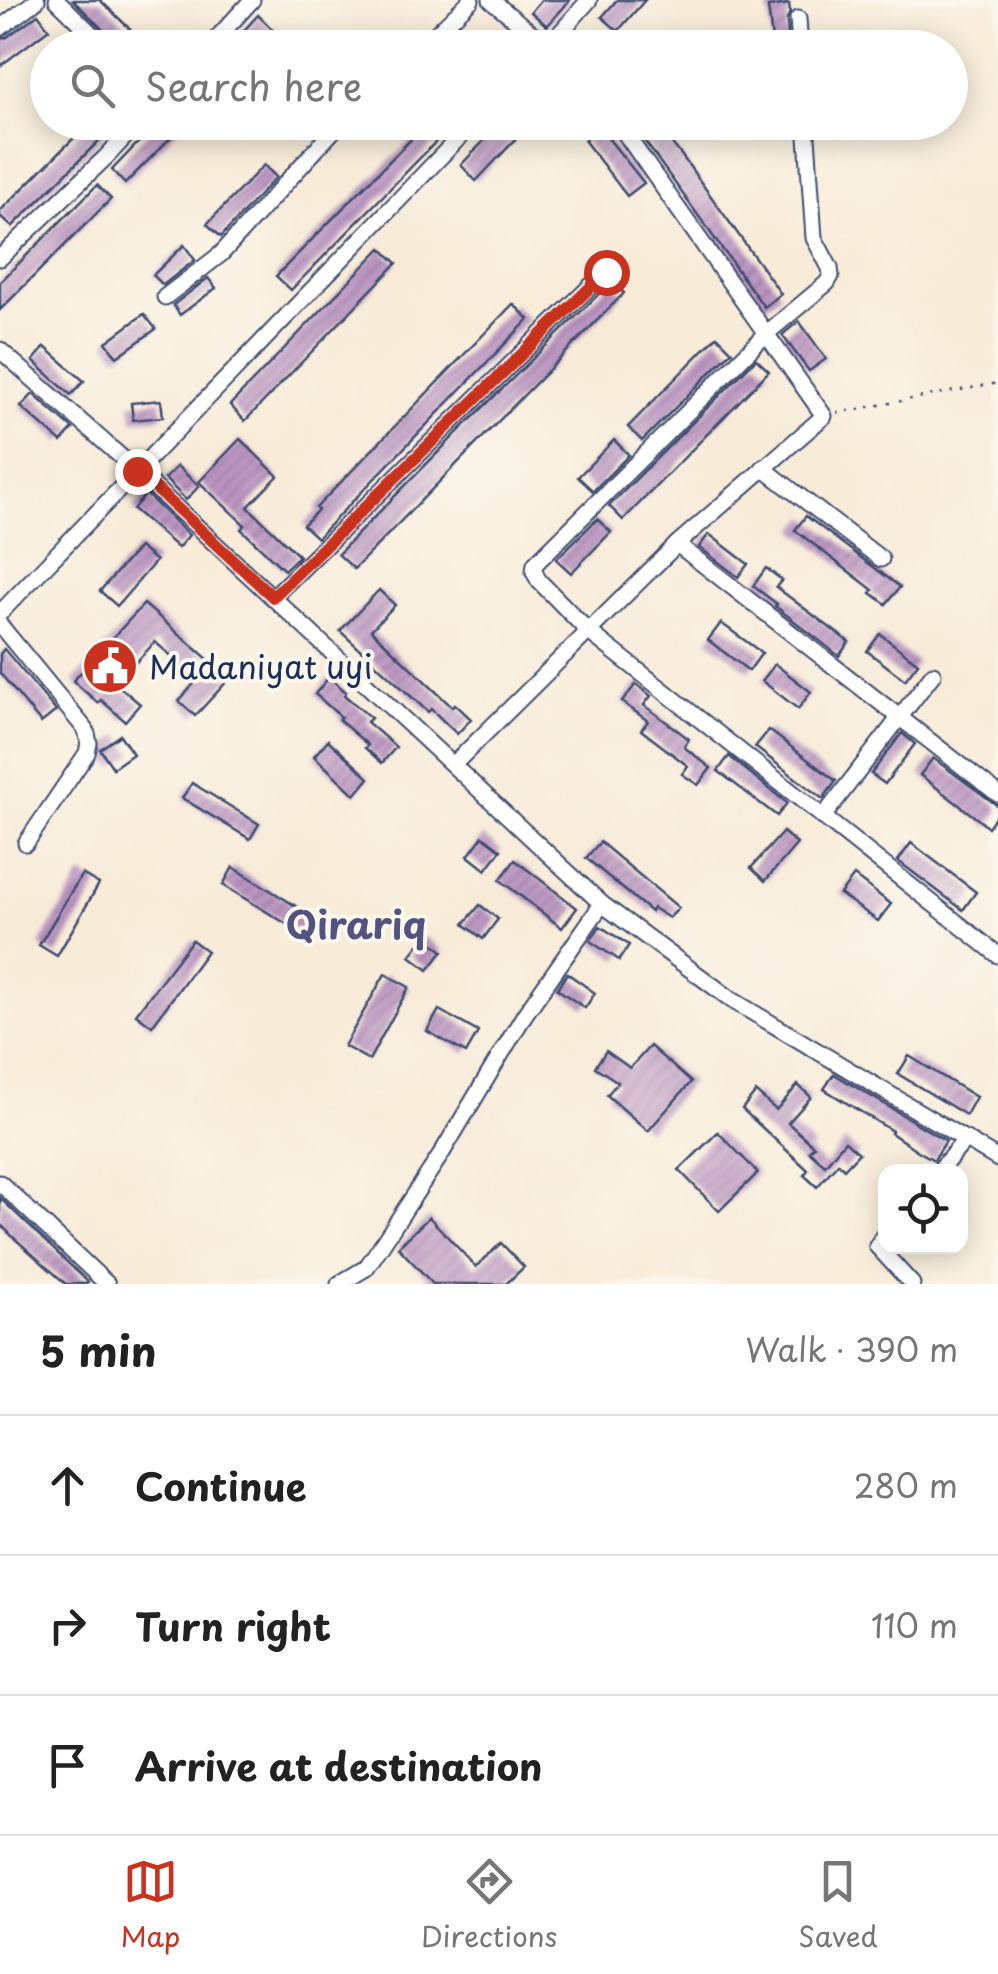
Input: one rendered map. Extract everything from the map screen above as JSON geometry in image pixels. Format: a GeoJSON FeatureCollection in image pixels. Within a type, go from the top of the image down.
{"type":"FeatureCollection","features":[{"type":"Feature","properties":{"kind":"street"},"geometry":{"type":"LineString","coordinates":[[0,28],[37,0]]}},
{"type":"Feature","properties":{"kind":"street"},"geometry":{"type":"LineString","coordinates":[[57,0],[88,30]]}},
{"type":"Feature","properties":{"kind":"street"},"geometry":{"type":"LineString","coordinates":[[224,30],[252,0]]}},
{"type":"Feature","properties":{"kind":"street"},"geometry":{"type":"LineString","coordinates":[[439,30],[471,0]]}},
{"type":"Feature","properties":{"kind":"street"},"geometry":{"type":"LineString","coordinates":[[490,0],[528,30]]}},
{"type":"Feature","properties":{"kind":"street"},"geometry":{"type":"LineString","coordinates":[[564,30],[590,0]]}},
{"type":"Feature","properties":{"kind":"street"},"geometry":{"type":"LineString","coordinates":[[798,19],[799,30]]}},
{"type":"Feature","properties":{"kind":"street"},"geometry":{"type":"LineString","coordinates":[[0,258],[122,140]]}},
{"type":"Feature","properties":{"kind":"street"},"geometry":{"type":"LineString","coordinates":[[165,297],[220,254],[324,140]]}},
{"type":"Feature","properties":{"kind":"street"},"geometry":{"type":"LineString","coordinates":[[0,613],[457,140]]}},
{"type":"Feature","properties":{"kind":"street"},"geometry":{"type":"LineString","coordinates":[[453,764],[677,544],[824,416],[629,140]]}},
{"type":"Feature","properties":{"kind":"street"},"geometry":{"type":"LineString","coordinates":[[807,140],[814,238],[830,268],[827,283],[767,333],[536,564],[534,572],[588,632],[998,955]]}},
{"type":"Feature","properties":{"kind":"street"},"geometry":{"type":"LineString","coordinates":[[273,597],[606,272]]}},
{"type":"Feature","properties":{"kind":"street"},"geometry":{"type":"LineString","coordinates":[[0,350],[137,471],[602,904],[732,1000],[998,1160]]}},
{"type":"Feature","properties":{"kind":"street"},"geometry":{"type":"LineString","coordinates":[[762,468],[881,559]]}},
{"type":"Feature","properties":{"kind":"street"},"geometry":{"type":"LineString","coordinates":[[677,544],[998,794]]}},
{"type":"Feature","properties":{"kind":"street"},"geometry":{"type":"LineString","coordinates":[[0,626],[86,730],[89,743],[87,753],[26,844]]}},
{"type":"Feature","properties":{"kind":"street"},"geometry":{"type":"LineString","coordinates":[[823,817],[933,674]]}},
{"type":"Feature","properties":{"kind":"street"},"geometry":{"type":"LineString","coordinates":[[339,1284],[366,1268],[440,1156],[524,1014],[602,904]]}},
{"type":"Feature","properties":{"kind":"street"},"geometry":{"type":"LineString","coordinates":[[945,1164],[966,1139]]}},
{"type":"Feature","properties":{"kind":"street"},"geometry":{"type":"LineString","coordinates":[[0,1183],[100,1282]]}},
{"type":"Feature","properties":{"kind":"street"},"geometry":{"type":"LineString","coordinates":[[881,1254],[912,1284]]}},
{"type":"Feature","properties":{"kind":"street"},"geometry":{"type":"LineString","coordinates":[[366,1268],[374,1284]]}},
{"type":"Feature","properties":{"kind":"path"},"geometry":{"type":"LineString","coordinates":[[824,416],[998,383]]}},
{"type":"Feature","properties":{"kind":"building"},"geometry":{"type":"Polygon","coordinates":[[[73,0],[100,0],[130,29],[103,30],[73,0]]]}},
{"type":"Feature","properties":{"kind":"building"},"geometry":{"type":"Polygon","coordinates":[[[541,0],[570,0],[547,26],[531,12],[541,0]]]}},
{"type":"Feature","properties":{"kind":"building"},"geometry":{"type":"Polygon","coordinates":[[[617,0],[645,0],[619,30],[602,17],[617,0]]]}},
{"type":"Feature","properties":{"kind":"building"},"geometry":{"type":"Polygon","coordinates":[[[789,4],[788,30],[771,30],[768,7],[789,4]]]}},
{"type":"Feature","properties":{"kind":"building"},"geometry":{"type":"Polygon","coordinates":[[[38,14],[49,29],[30,30],[30,43],[0,66],[0,39],[38,14]]]}},
{"type":"Feature","properties":{"kind":"building"},"geometry":{"type":"Polygon","coordinates":[[[258,15],[272,29],[271,30],[244,30],[258,15]]]}},
{"type":"Feature","properties":{"kind":"building"},"geometry":{"type":"Polygon","coordinates":[[[72,140],[100,140],[12,227],[0,211],[72,140]]]}},
{"type":"Feature","properties":{"kind":"building"},"geometry":{"type":"Polygon","coordinates":[[[141,140],[168,140],[125,184],[112,170],[141,140]]]}},
{"type":"Feature","properties":{"kind":"building"},"geometry":{"type":"Polygon","coordinates":[[[410,140],[437,140],[291,290],[276,276],[410,140]]]}},
{"type":"Feature","properties":{"kind":"building"},"geometry":{"type":"Polygon","coordinates":[[[485,140],[515,140],[476,181],[461,165],[485,140]]]}},
{"type":"Feature","properties":{"kind":"building"},"geometry":{"type":"Polygon","coordinates":[[[584,140],[610,140],[644,183],[627,196],[584,140]]]}},
{"type":"Feature","properties":{"kind":"building"},"geometry":{"type":"Polygon","coordinates":[[[644,140],[669,140],[682,156],[781,294],[764,307],[644,140]]]}},
{"type":"Feature","properties":{"kind":"building"},"geometry":{"type":"Polygon","coordinates":[[[264,165],[276,177],[221,237],[207,224],[264,165]]]}},
{"type":"Feature","properties":{"kind":"building"},"geometry":{"type":"Polygon","coordinates":[[[97,185],[111,199],[0,310],[0,282],[97,185]]]}},
{"type":"Feature","properties":{"kind":"building"},"geometry":{"type":"Polygon","coordinates":[[[184,245],[195,260],[163,285],[153,275],[184,245]]]}},
{"type":"Feature","properties":{"kind":"building"},"geometry":{"type":"Polygon","coordinates":[[[381,248],[397,263],[245,421],[230,405],[381,248]]]}},
{"type":"Feature","properties":{"kind":"building"},"geometry":{"type":"Polygon","coordinates":[[[208,278],[216,288],[180,315],[173,305],[208,278]]]}},
{"type":"Feature","properties":{"kind":"building"},"geometry":{"type":"Polygon","coordinates":[[[612,281],[624,293],[354,569],[338,554],[458,432],[612,281]]]}},
{"type":"Feature","properties":{"kind":"building"},"geometry":{"type":"Polygon","coordinates":[[[513,304],[529,319],[317,538],[303,525],[316,508],[513,304]]]}},
{"type":"Feature","properties":{"kind":"building"},"geometry":{"type":"Polygon","coordinates":[[[144,314],[156,329],[117,357],[106,342],[144,314]]]}},
{"type":"Feature","properties":{"kind":"building"},"geometry":{"type":"Polygon","coordinates":[[[799,321],[826,359],[809,371],[782,335],[799,321]]]}},
{"type":"Feature","properties":{"kind":"building"},"geometry":{"type":"Polygon","coordinates":[[[717,336],[732,351],[642,441],[628,427],[717,336]]]}},
{"type":"Feature","properties":{"kind":"building"},"geometry":{"type":"Polygon","coordinates":[[[45,347],[84,381],[71,395],[33,361],[45,347]]]}},
{"type":"Feature","properties":{"kind":"building"},"geometry":{"type":"Polygon","coordinates":[[[756,359],[769,371],[623,520],[609,506],[756,359]]]}},
{"type":"Feature","properties":{"kind":"building"},"geometry":{"type":"Polygon","coordinates":[[[33,394],[73,429],[61,442],[21,407],[33,394]]]}},
{"type":"Feature","properties":{"kind":"building"},"geometry":{"type":"Polygon","coordinates":[[[161,400],[163,417],[133,420],[131,403],[161,400]]]}},
{"type":"Feature","properties":{"kind":"building"},"geometry":{"type":"Polygon","coordinates":[[[240,439],[278,476],[248,507],[299,556],[284,570],[241,529],[245,525],[199,482],[240,439]]]}},
{"type":"Feature","properties":{"kind":"building"},"geometry":{"type":"Polygon","coordinates":[[[614,440],[629,455],[593,491],[578,477],[614,440]]]}},
{"type":"Feature","properties":{"kind":"building"},"geometry":{"type":"Polygon","coordinates":[[[177,466],[199,486],[186,500],[165,479],[177,466]]]}},
{"type":"Feature","properties":{"kind":"building"},"geometry":{"type":"Polygon","coordinates":[[[146,494],[189,535],[178,548],[133,509],[146,494]]]}},
{"type":"Feature","properties":{"kind":"building"},"geometry":{"type":"Polygon","coordinates":[[[806,516],[900,587],[886,604],[795,530],[806,516]]]}},
{"type":"Feature","properties":{"kind":"building"},"geometry":{"type":"Polygon","coordinates":[[[597,519],[611,532],[571,573],[556,559],[597,519]]]}},
{"type":"Feature","properties":{"kind":"building"},"geometry":{"type":"Polygon","coordinates":[[[709,534],[748,564],[738,577],[699,547],[709,534]]]}},
{"type":"Feature","properties":{"kind":"building"},"geometry":{"type":"Polygon","coordinates":[[[139,547],[156,561],[117,606],[100,591],[139,547]]]}},
{"type":"Feature","properties":{"kind":"building"},"geometry":{"type":"Polygon","coordinates":[[[766,568],[782,580],[776,587],[849,642],[839,656],[753,586],[766,568]]]}},
{"type":"Feature","properties":{"kind":"building"},"geometry":{"type":"Polygon","coordinates":[[[379,590],[395,605],[371,630],[452,707],[455,704],[471,719],[457,734],[340,631],[379,590]]]}},
{"type":"Feature","properties":{"kind":"building"},"geometry":{"type":"Polygon","coordinates":[[[144,604],[230,678],[195,716],[179,701],[198,679],[155,642],[116,684],[140,704],[125,721],[73,681],[144,604]]]}},
{"type":"Feature","properties":{"kind":"building"},"geometry":{"type":"Polygon","coordinates":[[[721,623],[762,653],[749,671],[708,640],[721,623]]]}},
{"type":"Feature","properties":{"kind":"building"},"geometry":{"type":"Polygon","coordinates":[[[880,634],[918,663],[905,680],[867,651],[880,634]]]}},
{"type":"Feature","properties":{"kind":"building"},"geometry":{"type":"Polygon","coordinates":[[[4,649],[56,711],[41,723],[0,673],[0,654],[4,649]]]}},
{"type":"Feature","properties":{"kind":"building"},"geometry":{"type":"Polygon","coordinates":[[[775,664],[811,692],[798,709],[762,681],[775,664]]]}},
{"type":"Feature","properties":{"kind":"building"},"geometry":{"type":"Polygon","coordinates":[[[329,677],[371,718],[367,722],[396,747],[382,763],[315,694],[329,677]]]}},
{"type":"Feature","properties":{"kind":"building"},"geometry":{"type":"Polygon","coordinates":[[[636,684],[651,696],[644,705],[689,739],[684,747],[711,768],[698,785],[682,774],[688,766],[641,730],[648,721],[622,702],[636,684]]]}},
{"type":"Feature","properties":{"kind":"building"},"geometry":{"type":"Polygon","coordinates":[[[769,730],[836,781],[823,799],[755,747],[769,730]]]}},
{"type":"Feature","properties":{"kind":"building"},"geometry":{"type":"Polygon","coordinates":[[[902,733],[915,744],[885,784],[871,774],[902,733]]]}},
{"type":"Feature","properties":{"kind":"building"},"geometry":{"type":"Polygon","coordinates":[[[120,735],[133,754],[113,768],[100,749],[120,735]]]}},
{"type":"Feature","properties":{"kind":"building"},"geometry":{"type":"Polygon","coordinates":[[[328,740],[369,778],[355,795],[314,756],[328,740]]]}},
{"type":"Feature","properties":{"kind":"building"},"geometry":{"type":"Polygon","coordinates":[[[729,756],[787,803],[777,816],[718,771],[729,756]]]}},
{"type":"Feature","properties":{"kind":"building"},"geometry":{"type":"Polygon","coordinates":[[[933,758],[998,806],[998,813],[988,827],[920,775],[933,758]]]}},
{"type":"Feature","properties":{"kind":"building"},"geometry":{"type":"Polygon","coordinates":[[[192,783],[259,824],[250,839],[182,798],[192,783]]]}},
{"type":"Feature","properties":{"kind":"building"},"geometry":{"type":"Polygon","coordinates":[[[783,832],[797,844],[765,881],[751,868],[783,832]]]}},
{"type":"Feature","properties":{"kind":"building"},"geometry":{"type":"Polygon","coordinates":[[[483,836],[501,850],[486,870],[468,856],[483,836]]]}},
{"type":"Feature","properties":{"kind":"building"},"geometry":{"type":"Polygon","coordinates":[[[600,842],[679,908],[669,918],[653,908],[651,912],[586,858],[600,842]]]}},
{"type":"Feature","properties":{"kind":"building"},"geometry":{"type":"Polygon","coordinates":[[[911,843],[976,892],[963,910],[898,861],[911,843]]]}},
{"type":"Feature","properties":{"kind":"building"},"geometry":{"type":"Polygon","coordinates":[[[515,860],[577,908],[562,928],[500,880],[515,860]]]}},
{"type":"Feature","properties":{"kind":"building"},"geometry":{"type":"Polygon","coordinates":[[[233,867],[318,920],[308,937],[223,885],[233,867]]]}},
{"type":"Feature","properties":{"kind":"building"},"geometry":{"type":"Polygon","coordinates":[[[82,874],[99,884],[57,956],[39,945],[82,874]]]}},
{"type":"Feature","properties":{"kind":"building"},"geometry":{"type":"Polygon","coordinates":[[[854,876],[891,904],[878,921],[840,894],[854,876]]]}},
{"type":"Feature","properties":{"kind":"building"},"geometry":{"type":"Polygon","coordinates":[[[480,905],[498,919],[483,939],[464,924],[480,905]]]}},
{"type":"Feature","properties":{"kind":"building"},"geometry":{"type":"Polygon","coordinates":[[[600,926],[629,945],[619,960],[590,941],[600,926]]]}},
{"type":"Feature","properties":{"kind":"building"},"geometry":{"type":"Polygon","coordinates":[[[425,937],[443,951],[428,970],[410,956],[425,937]]]}},
{"type":"Feature","properties":{"kind":"building"},"geometry":{"type":"Polygon","coordinates":[[[192,940],[207,951],[152,1026],[136,1014],[192,940]]]}},
{"type":"Feature","properties":{"kind":"building"},"geometry":{"type":"Polygon","coordinates":[[[567,973],[595,993],[585,1008],[557,989],[567,973]]]}},
{"type":"Feature","properties":{"kind":"building"},"geometry":{"type":"Polygon","coordinates":[[[385,974],[409,987],[369,1060],[344,1046],[385,974]]]}},
{"type":"Feature","properties":{"kind":"building"},"geometry":{"type":"Polygon","coordinates":[[[439,1010],[478,1032],[466,1053],[427,1031],[439,1010]]]}},
{"type":"Feature","properties":{"kind":"building"},"geometry":{"type":"Polygon","coordinates":[[[650,1046],[691,1082],[648,1131],[607,1095],[618,1082],[595,1067],[606,1051],[630,1068],[650,1046]]]}},
{"type":"Feature","properties":{"kind":"building"},"geometry":{"type":"Polygon","coordinates":[[[909,1056],[976,1097],[966,1115],[898,1074],[909,1056]]]}},
{"type":"Feature","properties":{"kind":"building"},"geometry":{"type":"Polygon","coordinates":[[[834,1074],[946,1141],[934,1160],[824,1089],[834,1074]]]}},
{"type":"Feature","properties":{"kind":"building"},"geometry":{"type":"Polygon","coordinates":[[[798,1085],[811,1097],[788,1123],[814,1146],[809,1151],[825,1165],[845,1141],[859,1153],[844,1169],[838,1163],[817,1187],[804,1175],[808,1170],[742,1109],[756,1092],[776,1110],[798,1085]]]}},
{"type":"Feature","properties":{"kind":"building"},"geometry":{"type":"Polygon","coordinates":[[[718,1132],[758,1173],[719,1211],[679,1170],[718,1132]]]}},
{"type":"Feature","properties":{"kind":"building"},"geometry":{"type":"Polygon","coordinates":[[[0,1198],[88,1282],[66,1284],[13,1237],[0,1224],[0,1198]]]}},
{"type":"Feature","properties":{"kind":"building"},"geometry":{"type":"Polygon","coordinates":[[[429,1217],[476,1267],[501,1243],[524,1267],[506,1284],[433,1284],[398,1247],[429,1217]]]}},
{"type":"Feature","properties":{"kind":"place","name":"Madaniyat uyi"},"geometry":{"type":"Point","coordinates":[110,666]}},
{"type":"Feature","properties":{"kind":"district","name":"Qirariq"},"geometry":{"type":"Point","coordinates":[356,923]}},
{"type":"Feature","properties":{"kind":"route"},"geometry":{"type":"LineString","coordinates":[[137,471],[273,597],[606,272]]}}]}
